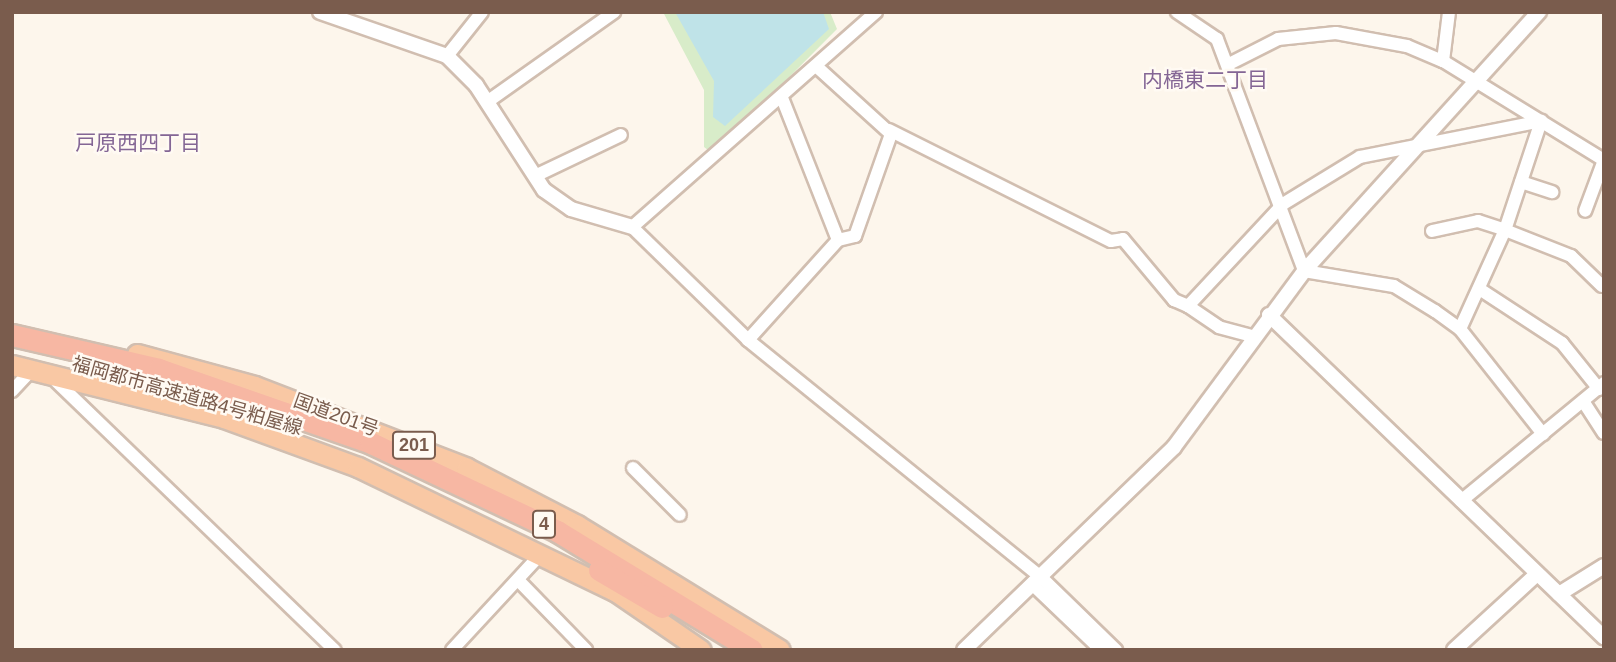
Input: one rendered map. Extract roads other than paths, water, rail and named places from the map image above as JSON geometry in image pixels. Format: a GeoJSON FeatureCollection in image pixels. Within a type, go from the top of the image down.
{"type":"FeatureCollection","features":[{"type":"Feature","properties":{"kind":"highway","name":"福岡都市高速道路4号粕屋線"},"geometry":{"type":"LineString","coordinates":[[12,331],[159,369],[324,423],[557,531],[751,650]]}},
{"type":"Feature","properties":{"kind":"highway","name":"国道201号"},"geometry":{"type":"LineString","coordinates":[[12,331],[167,360],[374,428],[577,526],[780,650]]}},
{"type":"Feature","properties":{"kind":"highway","name":"福岡都市高速道路4号粕屋線"},"geometry":{"type":"LineString","coordinates":[[12,349],[228,404],[355,450],[549,542],[728,650]]}},
{"type":"Feature","properties":{"kind":"highway","name":"国道201号"},"geometry":{"type":"LineString","coordinates":[[20,369],[224,418],[315,449],[615,591],[701,650]]}},
{"type":"Feature","properties":{"kind":"street"},"geometry":{"type":"LineString","coordinates":[[320,12],[447,56],[487,102],[535,176],[571,209],[632,227],[748,340],[1116,650]]}},
{"type":"Feature","properties":{"kind":"street"},"geometry":{"type":"LineString","coordinates":[[447,56],[482,12]]}},
{"type":"Feature","properties":{"kind":"street"},"geometry":{"type":"LineString","coordinates":[[487,102],[614,12]]}},
{"type":"Feature","properties":{"kind":"street"},"geometry":{"type":"LineString","coordinates":[[632,227],[877,12]]}},
{"type":"Feature","properties":{"kind":"street"},"geometry":{"type":"LineString","coordinates":[[1177,12],[1217,39],[1283,204],[1304,271]]}},
{"type":"Feature","properties":{"kind":"street"},"geometry":{"type":"LineString","coordinates":[[1443,61],[1450,12]]}},
{"type":"Feature","properties":{"kind":"street"},"geometry":{"type":"LineString","coordinates":[[964,650],[1174,447],[1252,336],[1304,271],[1480,82],[1539,12]]}},
{"type":"Feature","properties":{"kind":"street"},"geometry":{"type":"LineString","coordinates":[[1229,64],[1278,39],[1336,33],[1407,46],[1443,61],[1480,82],[1604,160],[1585,211]]}},
{"type":"Feature","properties":{"kind":"street"},"geometry":{"type":"LineString","coordinates":[[816,65],[889,130],[1111,241],[1123,239],[1174,300],[1219,327],[1252,336]]}},
{"type":"Feature","properties":{"kind":"street"},"geometry":{"type":"LineString","coordinates":[[782,98],[838,240]]}},
{"type":"Feature","properties":{"kind":"street"},"geometry":{"type":"LineString","coordinates":[[1188,306],[1283,204],[1347,162],[1416,150],[1541,121]]}},
{"type":"Feature","properties":{"kind":"street"},"geometry":{"type":"LineString","coordinates":[[1460,329],[1481,290],[1505,230],[1541,121]]}},
{"type":"Feature","properties":{"kind":"street"},"geometry":{"type":"LineString","coordinates":[[748,340],[838,240],[855,236],[866,194],[890,143],[889,130]]}},
{"type":"Feature","properties":{"kind":"street"},"geometry":{"type":"LineString","coordinates":[[535,176],[621,135]]}},
{"type":"Feature","properties":{"kind":"street"},"geometry":{"type":"LineString","coordinates":[[1521,182],[1552,192]]}},
{"type":"Feature","properties":{"kind":"street"},"geometry":{"type":"LineString","coordinates":[[1432,231],[1478,222],[1505,230],[1571,256],[1602,286]]}},
{"type":"Feature","properties":{"kind":"street"},"geometry":{"type":"LineString","coordinates":[[1304,271],[1394,286],[1460,329],[1543,434]]}},
{"type":"Feature","properties":{"kind":"street"},"geometry":{"type":"LineString","coordinates":[[1461,501],[1601,386],[1562,343],[1481,290]]}},
{"type":"Feature","properties":{"kind":"street"},"geometry":{"type":"LineString","coordinates":[[1269,315],[1604,637]]}},
{"type":"Feature","properties":{"kind":"street"},"geometry":{"type":"LineString","coordinates":[[12,371],[20,369],[67,387],[335,650]]}},
{"type":"Feature","properties":{"kind":"street"},"geometry":{"type":"LineString","coordinates":[[12,391],[20,369]]}},
{"type":"Feature","properties":{"kind":"street"},"geometry":{"type":"LineString","coordinates":[[1583,401],[1604,433]]}},
{"type":"Feature","properties":{"kind":"street"},"geometry":{"type":"LineString","coordinates":[[633,468],[680,515]]}},
{"type":"Feature","properties":{"kind":"street"},"geometry":{"type":"LineString","coordinates":[[452,650],[541,554]]}},
{"type":"Feature","properties":{"kind":"street"},"geometry":{"type":"LineString","coordinates":[[1559,594],[1604,566]]}},
{"type":"Feature","properties":{"kind":"street"},"geometry":{"type":"LineString","coordinates":[[1454,650],[1537,574]]}},
{"type":"Feature","properties":{"kind":"street"},"geometry":{"type":"LineString","coordinates":[[518,580],[586,650]]}},
{"type":"Feature","properties":{"kind":"street"},"geometry":{"type":"LineString","coordinates":[[1037,581],[1101,650]]}},
{"type":"Feature","properties":{"kind":"water"},"geometry":{"type":"Polygon","coordinates":[[[675,12],[823,12],[829,29],[725,126],[713,117],[714,81],[675,12]]]}},
{"type":"Feature","properties":{"kind":"district","name":"内橋東二丁目"},"geometry":{"type":"Point","coordinates":[1205,80]}},
{"type":"Feature","properties":{"kind":"district","name":"戸原西四丁目"},"geometry":{"type":"Point","coordinates":[138,143]}}]}
